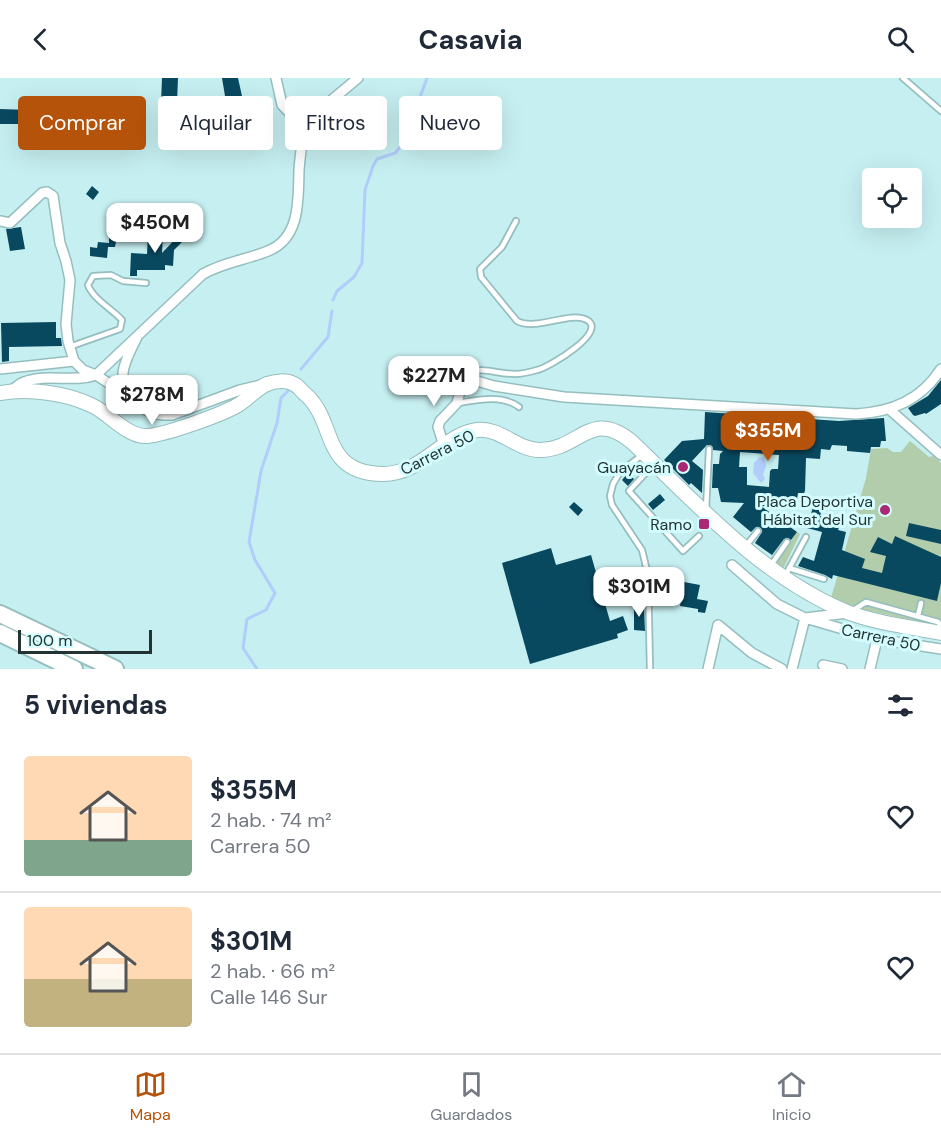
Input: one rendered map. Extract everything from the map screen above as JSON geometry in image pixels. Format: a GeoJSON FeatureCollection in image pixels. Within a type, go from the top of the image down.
{"type":"FeatureCollection","features":[{"type":"Feature","properties":{"kind":"highway"},"geometry":{"type":"LineString","coordinates":[[0,614],[115,669]]}},
{"type":"Feature","properties":{"kind":"highway"},"geometry":{"type":"LineString","coordinates":[[0,633],[74,669]]}},
{"type":"Feature","properties":{"kind":"main road","name":"Carrera 50"},"geometry":{"type":"LineString","coordinates":[[267,384],[284,381],[296,384],[312,398],[319,410],[332,446],[342,459],[365,471],[388,473],[406,471],[444,446],[477,430],[488,431],[538,450],[552,449],[600,428],[621,432],[706,513],[769,568],[786,573],[850,613],[941,633]]}},
{"type":"Feature","properties":{"kind":"main road"},"geometry":{"type":"LineString","coordinates":[[5,392],[46,393],[76,399],[95,407],[121,426],[144,437],[170,431],[237,406],[267,384]]}},
{"type":"Feature","properties":{"kind":"street"},"geometry":{"type":"LineString","coordinates":[[276,78],[282,105],[285,108]]}},
{"type":"Feature","properties":{"kind":"street"},"geometry":{"type":"LineString","coordinates":[[336,96],[358,78]]}},
{"type":"Feature","properties":{"kind":"street"},"geometry":{"type":"LineString","coordinates":[[5,392],[24,382],[88,378],[96,375],[203,274],[216,266],[270,251],[280,245],[294,225],[299,198],[301,150]]}},
{"type":"Feature","properties":{"kind":"street"},"geometry":{"type":"LineString","coordinates":[[0,221],[10,223],[42,193],[47,192],[53,196],[60,243],[70,280],[66,324],[69,347],[74,361],[83,370],[96,375],[133,399],[146,411],[160,415],[172,415],[240,390],[267,384]]}},
{"type":"Feature","properties":{"kind":"street"},"geometry":{"type":"LineString","coordinates":[[133,399],[122,375],[139,332]]}},
{"type":"Feature","properties":{"kind":"street"},"geometry":{"type":"LineString","coordinates":[[0,369],[74,361]]}},
{"type":"Feature","properties":{"kind":"street"},"geometry":{"type":"LineString","coordinates":[[444,446],[438,426],[457,403],[462,383],[468,378],[484,384],[564,397],[837,414],[874,413],[900,406],[920,394],[941,369]]}},
{"type":"Feature","properties":{"kind":"street"},"geometry":{"type":"LineString","coordinates":[[889,409],[941,455]]}},
{"type":"Feature","properties":{"kind":"street","name":"Carrera 50"},"geometry":{"type":"LineString","coordinates":[[732,565],[777,604],[805,618],[877,639],[941,649]]}},
{"type":"Feature","properties":{"kind":"street"},"geometry":{"type":"LineString","coordinates":[[792,669],[805,618],[850,613]]}},
{"type":"Feature","properties":{"kind":"street"},"geometry":{"type":"LineString","coordinates":[[708,669],[718,625],[752,653],[782,669]]}},
{"type":"Feature","properties":{"kind":"street"},"geometry":{"type":"LineString","coordinates":[[870,669],[877,639]]}},
{"type":"Feature","properties":{"kind":"street"},"geometry":{"type":"LineString","coordinates":[[823,665],[842,669]]}},
{"type":"Feature","properties":{"kind":"lane"},"geometry":{"type":"LineString","coordinates":[[903,78],[941,111]]}},
{"type":"Feature","properties":{"kind":"lane"},"geometry":{"type":"LineString","coordinates":[[468,378],[478,370],[515,374],[541,370],[584,341],[590,334],[590,322],[578,317],[522,324],[481,277],[480,269],[502,247],[516,221]]}},
{"type":"Feature","properties":{"kind":"lane"},"geometry":{"type":"LineString","coordinates":[[69,347],[120,329],[122,320],[90,290],[88,285],[93,276],[111,275],[123,281],[146,283]]}},
{"type":"Feature","properties":{"kind":"lane"},"geometry":{"type":"LineString","coordinates":[[457,403],[491,399],[512,402],[519,407]]}},
{"type":"Feature","properties":{"kind":"lane"},"geometry":{"type":"LineString","coordinates":[[706,513],[709,449]]}},
{"type":"Feature","properties":{"kind":"lane"},"geometry":{"type":"LineString","coordinates":[[644,453],[620,472],[613,484],[610,496],[612,505],[642,550],[648,575],[650,669]]}},
{"type":"Feature","properties":{"kind":"lane"},"geometry":{"type":"LineString","coordinates":[[654,464],[629,491],[683,551],[699,536]]}},
{"type":"Feature","properties":{"kind":"lane"},"geometry":{"type":"LineString","coordinates":[[745,547],[758,531]]}},
{"type":"Feature","properties":{"kind":"lane"},"geometry":{"type":"LineString","coordinates":[[806,537],[786,573],[824,579]]}},
{"type":"Feature","properties":{"kind":"lane"},"geometry":{"type":"LineString","coordinates":[[769,568],[787,542]]}},
{"type":"Feature","properties":{"kind":"lane"},"geometry":{"type":"LineString","coordinates":[[850,613],[866,602],[938,622],[941,626]]}},
{"type":"Feature","properties":{"kind":"lane"},"geometry":{"type":"LineString","coordinates":[[918,616],[921,603]]}},
{"type":"Feature","properties":{"kind":"green space"},"geometry":{"type":"Polygon","coordinates":[[[910,441],[929,457],[933,456],[941,463],[941,624],[937,626],[861,609],[831,598],[866,478],[871,449],[887,448],[893,452],[901,452],[910,441]]]}},
{"type":"Feature","properties":{"kind":"green space"},"geometry":{"type":"Polygon","coordinates":[[[797,532],[800,534],[783,569],[775,562],[797,532]]]}},
{"type":"Feature","properties":{"kind":"water"},"geometry":{"type":"Polygon","coordinates":[[[759,457],[764,458],[766,466],[763,475],[765,479],[761,483],[753,473],[754,463],[759,457]]]}},
{"type":"Feature","properties":{"kind":"building"},"geometry":{"type":"Polygon","coordinates":[[[162,78],[178,78],[177,96],[161,96],[162,78]]]}},
{"type":"Feature","properties":{"kind":"building"},"geometry":{"type":"Polygon","coordinates":[[[222,78],[238,78],[242,96],[225,96],[222,78]]]}},
{"type":"Feature","properties":{"kind":"building"},"geometry":{"type":"Polygon","coordinates":[[[0,109],[18,110],[18,124],[0,124],[0,109]]]}},
{"type":"Feature","properties":{"kind":"building"},"geometry":{"type":"Polygon","coordinates":[[[92,186],[99,192],[93,200],[86,194],[92,186]]]}},
{"type":"Feature","properties":{"kind":"building"},"geometry":{"type":"Polygon","coordinates":[[[21,227],[25,249],[10,251],[6,229],[21,227]]]}},
{"type":"Feature","properties":{"kind":"building"},"geometry":{"type":"Polygon","coordinates":[[[183,231],[188,236],[174,250],[173,266],[165,265],[165,270],[137,270],[137,276],[130,276],[131,253],[147,254],[148,233],[163,234],[162,253],[183,231]]]}},
{"type":"Feature","properties":{"kind":"building"},"geometry":{"type":"Polygon","coordinates":[[[109,235],[117,236],[115,247],[108,247],[107,258],[90,256],[90,247],[97,248],[98,242],[109,243],[109,235]]]}},
{"type":"Feature","properties":{"kind":"building"},"geometry":{"type":"Polygon","coordinates":[[[56,322],[56,338],[61,338],[62,346],[9,347],[9,361],[2,362],[1,323],[56,322]]]}},
{"type":"Feature","properties":{"kind":"building"},"geometry":{"type":"Polygon","coordinates":[[[941,380],[941,404],[926,414],[913,415],[908,408],[928,396],[941,380]]]}},
{"type":"Feature","properties":{"kind":"building"},"geometry":{"type":"Polygon","coordinates":[[[705,412],[839,421],[884,418],[886,441],[881,441],[880,447],[871,447],[870,453],[847,451],[847,446],[832,445],[830,450],[821,449],[820,459],[806,458],[805,491],[798,493],[796,505],[793,505],[793,508],[761,506],[797,532],[791,540],[784,539],[772,555],[755,543],[762,532],[761,528],[756,527],[751,532],[733,517],[744,503],[721,502],[718,488],[712,488],[713,464],[719,464],[720,454],[723,451],[713,450],[712,446],[707,445],[692,461],[703,470],[702,493],[691,483],[689,485],[664,460],[682,441],[704,439],[705,412]],[[740,452],[739,467],[747,467],[747,485],[769,487],[770,471],[778,469],[779,455],[740,452]]]}},
{"type":"Feature","properties":{"kind":"building"},"geometry":{"type":"Polygon","coordinates":[[[628,473],[634,479],[628,486],[622,480],[628,473]]]}},
{"type":"Feature","properties":{"kind":"building"},"geometry":{"type":"Polygon","coordinates":[[[660,494],[665,500],[653,510],[648,504],[660,494]]]}},
{"type":"Feature","properties":{"kind":"building"},"geometry":{"type":"Polygon","coordinates":[[[574,502],[583,510],[578,516],[569,507],[574,502]]]}},
{"type":"Feature","properties":{"kind":"building"},"geometry":{"type":"Polygon","coordinates":[[[813,507],[822,509],[820,516],[841,522],[838,530],[846,532],[842,550],[865,559],[862,568],[882,573],[886,556],[870,552],[878,537],[892,544],[895,536],[941,557],[941,583],[937,601],[833,575],[832,579],[798,566],[803,557],[814,561],[822,532],[807,528],[813,507]]]}},
{"type":"Feature","properties":{"kind":"building"},"geometry":{"type":"Polygon","coordinates":[[[909,523],[941,530],[941,544],[906,536],[909,523]]]}},
{"type":"Feature","properties":{"kind":"building"},"geometry":{"type":"Polygon","coordinates":[[[551,548],[556,565],[591,555],[610,621],[623,616],[628,630],[617,634],[618,638],[530,664],[502,563],[551,548]]]}},
{"type":"Feature","properties":{"kind":"building"},"geometry":{"type":"Polygon","coordinates":[[[684,582],[700,585],[697,599],[708,601],[705,613],[698,612],[698,609],[680,606],[684,582]]]}},
{"type":"Feature","properties":{"kind":"building"},"geometry":{"type":"Polygon","coordinates":[[[634,606],[644,606],[645,631],[634,630],[634,606]]]}},
{"type":"Feature","properties":{"kind":"waterway"},"geometry":{"type":"LineString","coordinates":[[333,300],[337,291],[354,277],[362,263],[365,190],[373,166],[377,159],[395,153],[403,144],[427,78]]}},
{"type":"Feature","properties":{"kind":"waterway"},"geometry":{"type":"LineString","coordinates":[[301,369],[328,337],[332,311]]}},
{"type":"Feature","properties":{"kind":"waterway"},"geometry":{"type":"LineString","coordinates":[[257,669],[243,648],[247,619],[266,610],[275,593],[255,560],[249,542],[261,471],[277,423],[281,398],[291,388]]}},
{"type":"Feature","properties":{"kind":"place","name":"Guayacán"},"geometry":{"type":"Point","coordinates":[683,467]}},
{"type":"Feature","properties":{"kind":"place","name":"Placa Deportiva Hábitat del Sur"},"geometry":{"type":"Point","coordinates":[885,510]}},
{"type":"Feature","properties":{"kind":"place","name":"Ramo"},"geometry":{"type":"Point","coordinates":[704,524]}}]}
